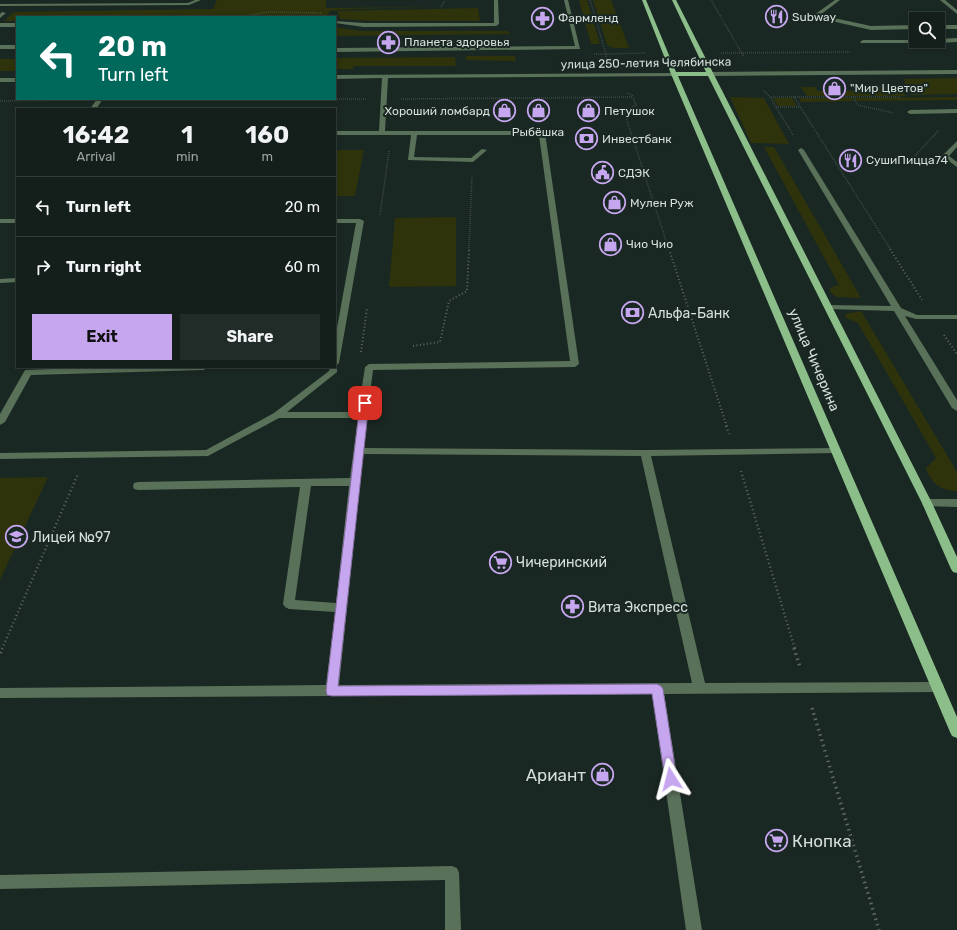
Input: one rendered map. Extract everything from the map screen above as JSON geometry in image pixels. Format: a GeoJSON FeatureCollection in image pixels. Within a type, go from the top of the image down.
{"type":"FeatureCollection","features":[{"type":"Feature","properties":{"kind":"main road","name":"улица Чичерина"},"geometry":{"type":"LineString","coordinates":[[644,0],[674,74],[957,732]]}},
{"type":"Feature","properties":{"kind":"main road"},"geometry":{"type":"LineString","coordinates":[[674,0],[927,503],[957,569]]}},
{"type":"Feature","properties":{"kind":"main road","name":"улица 250-летия Челябинска"},"geometry":{"type":"LineString","coordinates":[[674,74],[710,74]]}},
{"type":"Feature","properties":{"kind":"street"},"geometry":{"type":"LineString","coordinates":[[0,5],[189,4],[199,0]]}},
{"type":"Feature","properties":{"kind":"street"},"geometry":{"type":"LineString","coordinates":[[336,22],[364,26],[496,24],[496,0]]}},
{"type":"Feature","properties":{"kind":"street"},"geometry":{"type":"LineString","coordinates":[[336,50],[578,48],[566,0]]}},
{"type":"Feature","properties":{"kind":"street"},"geometry":{"type":"LineString","coordinates":[[838,0],[816,16],[871,28],[909,27]]}},
{"type":"Feature","properties":{"kind":"street"},"geometry":{"type":"LineString","coordinates":[[942,0],[957,13]]}},
{"type":"Feature","properties":{"kind":"street"},"geometry":{"type":"LineString","coordinates":[[0,25],[16,25]]}},
{"type":"Feature","properties":{"kind":"street"},"geometry":{"type":"LineString","coordinates":[[945,27],[957,27]]}},
{"type":"Feature","properties":{"kind":"street"},"geometry":{"type":"LineString","coordinates":[[945,41],[957,40]]}},
{"type":"Feature","properties":{"kind":"street"},"geometry":{"type":"LineString","coordinates":[[863,42],[909,41]]}},
{"type":"Feature","properties":{"kind":"street"},"geometry":{"type":"LineString","coordinates":[[0,47],[16,47]]}},
{"type":"Feature","properties":{"kind":"street","name":"улица 250-летия Челябинска"},"geometry":{"type":"LineString","coordinates":[[710,74],[957,72]]}},
{"type":"Feature","properties":{"kind":"street","name":"улица 250-летия Челябинска"},"geometry":{"type":"LineString","coordinates":[[336,77],[674,74]]}},
{"type":"Feature","properties":{"kind":"street"},"geometry":{"type":"LineString","coordinates":[[382,133],[385,77]]}},
{"type":"Feature","properties":{"kind":"street"},"geometry":{"type":"LineString","coordinates":[[0,80],[16,80]]}},
{"type":"Feature","properties":{"kind":"street"},"geometry":{"type":"LineString","coordinates":[[93,108],[99,100]]}},
{"type":"Feature","properties":{"kind":"street"},"geometry":{"type":"LineString","coordinates":[[950,111],[957,119]]}},
{"type":"Feature","properties":{"kind":"street"},"geometry":{"type":"LineString","coordinates":[[910,112],[957,111]]}},
{"type":"Feature","properties":{"kind":"street"},"geometry":{"type":"LineString","coordinates":[[332,691],[340,608],[369,367],[575,364],[542,133],[336,133]]}},
{"type":"Feature","properties":{"kind":"street"},"geometry":{"type":"LineString","coordinates":[[414,133],[410,159],[473,160],[484,150]]}},
{"type":"Feature","properties":{"kind":"street"},"geometry":{"type":"LineString","coordinates":[[957,143],[945,156],[957,165]]}},
{"type":"Feature","properties":{"kind":"street"},"geometry":{"type":"LineString","coordinates":[[801,150],[957,408]]}},
{"type":"Feature","properties":{"kind":"street"},"geometry":{"type":"LineString","coordinates":[[0,221],[14,221]]}},
{"type":"Feature","properties":{"kind":"street"},"geometry":{"type":"LineString","coordinates":[[336,221],[360,221],[336,357]]}},
{"type":"Feature","properties":{"kind":"street"},"geometry":{"type":"LineString","coordinates":[[0,281],[16,280]]}},
{"type":"Feature","properties":{"kind":"street"},"geometry":{"type":"LineString","coordinates":[[828,307],[896,309],[916,317],[957,317]]}},
{"type":"Feature","properties":{"kind":"street"},"geometry":{"type":"LineString","coordinates":[[0,422],[28,372],[169,368]]}},
{"type":"Feature","properties":{"kind":"street"},"geometry":{"type":"LineString","coordinates":[[0,456],[208,453],[277,415],[333,372],[334,368]]}},
{"type":"Feature","properties":{"kind":"street"},"geometry":{"type":"LineString","coordinates":[[277,415],[363,415]]}},
{"type":"Feature","properties":{"kind":"street"},"geometry":{"type":"LineString","coordinates":[[358,451],[645,452],[836,450]]}},
{"type":"Feature","properties":{"kind":"street"},"geometry":{"type":"LineString","coordinates":[[645,452],[700,689]]}},
{"type":"Feature","properties":{"kind":"street"},"geometry":{"type":"LineString","coordinates":[[138,486],[355,482]]}},
{"type":"Feature","properties":{"kind":"street"},"geometry":{"type":"LineString","coordinates":[[306,483],[289,604],[340,608]]}},
{"type":"Feature","properties":{"kind":"street"},"geometry":{"type":"LineString","coordinates":[[927,503],[957,503]]}},
{"type":"Feature","properties":{"kind":"street"},"geometry":{"type":"LineString","coordinates":[[0,693],[938,687]]}},
{"type":"Feature","properties":{"kind":"street"},"geometry":{"type":"LineString","coordinates":[[657,689],[694,930]]}},
{"type":"Feature","properties":{"kind":"street"},"geometry":{"type":"LineString","coordinates":[[0,882],[452,872],[453,930]]}},
{"type":"Feature","properties":{"kind":"path"},"geometry":{"type":"LineString","coordinates":[[590,0],[606,54],[604,66],[610,88],[632,95],[636,106],[624,111],[734,451],[879,930]]}},
{"type":"Feature","properties":{"kind":"path"},"geometry":{"type":"LineString","coordinates":[[711,0],[742,53],[750,73]]}},
{"type":"Feature","properties":{"kind":"path"},"geometry":{"type":"LineString","coordinates":[[700,53],[854,52]]}},
{"type":"Feature","properties":{"kind":"path"},"geometry":{"type":"LineString","coordinates":[[606,54],[666,53]]}},
{"type":"Feature","properties":{"kind":"path"},"geometry":{"type":"LineString","coordinates":[[770,97],[903,97]]}},
{"type":"Feature","properties":{"kind":"path"},"geometry":{"type":"LineString","coordinates":[[794,97],[945,335]]}},
{"type":"Feature","properties":{"kind":"path"},"geometry":{"type":"LineString","coordinates":[[853,97],[856,101]]}},
{"type":"Feature","properties":{"kind":"path"},"geometry":{"type":"LineString","coordinates":[[336,99],[633,98]]}},
{"type":"Feature","properties":{"kind":"path"},"geometry":{"type":"LineString","coordinates":[[0,101],[99,100]]}},
{"type":"Feature","properties":{"kind":"path"},"geometry":{"type":"LineString","coordinates":[[776,107],[801,107]]}},
{"type":"Feature","properties":{"kind":"path"},"geometry":{"type":"LineString","coordinates":[[411,346],[440,342],[449,301],[467,292],[473,160]]}},
{"type":"Feature","properties":{"kind":"path"},"geometry":{"type":"LineString","coordinates":[[865,218],[871,218]]}},
{"type":"Feature","properties":{"kind":"path"},"geometry":{"type":"LineString","coordinates":[[948,340],[957,354]]}},
{"type":"Feature","properties":{"kind":"path"},"geometry":{"type":"LineString","coordinates":[[360,353],[368,352]]}},
{"type":"Feature","properties":{"kind":"path"},"geometry":{"type":"LineString","coordinates":[[0,653],[86,454]]}},
{"type":"Feature","properties":{"kind":"green space"},"geometry":{"type":"Polygon","coordinates":[[[217,0],[326,0],[326,8],[434,7],[352,9],[330,11],[328,16],[16,16],[16,21],[4,21],[14,12],[213,9],[217,0]]]}},
{"type":"Feature","properties":{"kind":"green space"},"geometry":{"type":"Polygon","coordinates":[[[579,0],[587,0],[600,44],[591,44],[579,0]]]}},
{"type":"Feature","properties":{"kind":"green space"},"geometry":{"type":"Polygon","coordinates":[[[593,0],[611,0],[629,48],[613,48],[607,45],[593,0]]]}},
{"type":"Feature","properties":{"kind":"green space"},"geometry":{"type":"Polygon","coordinates":[[[478,8],[480,21],[371,21],[340,19],[337,11],[478,8]]]}},
{"type":"Feature","properties":{"kind":"green space"},"geometry":{"type":"Polygon","coordinates":[[[336,27],[360,31],[508,31],[510,34],[336,36],[336,27]]]}},
{"type":"Feature","properties":{"kind":"green space"},"geometry":{"type":"Polygon","coordinates":[[[466,56],[515,56],[516,61],[466,60],[466,56]]]}},
{"type":"Feature","properties":{"kind":"green space"},"geometry":{"type":"Polygon","coordinates":[[[455,57],[456,66],[354,66],[353,69],[336,69],[336,58],[455,57]]]}},
{"type":"Feature","properties":{"kind":"green space"},"geometry":{"type":"Polygon","coordinates":[[[0,59],[16,59],[16,71],[0,71],[0,59]]]}},
{"type":"Feature","properties":{"kind":"green space"},"geometry":{"type":"Polygon","coordinates":[[[957,78],[957,94],[912,95],[906,87],[904,79],[957,78]]]}},
{"type":"Feature","properties":{"kind":"green space"},"geometry":{"type":"Polygon","coordinates":[[[863,86],[897,86],[906,96],[807,96],[801,87],[815,87],[818,91],[866,91],[863,86]]]}},
{"type":"Feature","properties":{"kind":"green space"},"geometry":{"type":"Polygon","coordinates":[[[730,97],[764,98],[789,144],[751,143],[730,97]]]}},
{"type":"Feature","properties":{"kind":"green space"},"geometry":{"type":"Polygon","coordinates":[[[957,97],[957,100],[857,101],[855,98],[957,97]]]}},
{"type":"Feature","properties":{"kind":"green space"},"geometry":{"type":"Polygon","coordinates":[[[773,98],[792,98],[797,106],[778,106],[773,98]]]}},
{"type":"Feature","properties":{"kind":"green space"},"geometry":{"type":"Polygon","coordinates":[[[799,98],[852,98],[854,101],[801,102],[799,98]]]}},
{"type":"Feature","properties":{"kind":"green space"},"geometry":{"type":"Polygon","coordinates":[[[764,147],[774,147],[861,298],[837,297],[831,293],[831,287],[839,285],[764,147]]]}},
{"type":"Feature","properties":{"kind":"green space"},"geometry":{"type":"Polygon","coordinates":[[[336,150],[364,150],[355,196],[336,196],[336,150]]]}},
{"type":"Feature","properties":{"kind":"green space"},"geometry":{"type":"Polygon","coordinates":[[[456,217],[456,286],[389,287],[395,218],[456,217]]]}},
{"type":"Feature","properties":{"kind":"green space"},"geometry":{"type":"Polygon","coordinates":[[[861,311],[957,472],[957,491],[951,491],[941,487],[930,478],[926,468],[936,458],[858,323],[846,318],[845,314],[861,311]]]}},
{"type":"Feature","properties":{"kind":"green space"},"geometry":{"type":"Polygon","coordinates":[[[48,477],[0,580],[0,478],[48,477]]]}},
{"type":"Feature","properties":{"kind":"place","name":"Subway"},"geometry":{"type":"Point","coordinates":[777,17]}},
{"type":"Feature","properties":{"kind":"place","name":"Фармленд"},"geometry":{"type":"Point","coordinates":[542,18]}},
{"type":"Feature","properties":{"kind":"place","name":"Планета здоровья"},"geometry":{"type":"Point","coordinates":[388,42]}},
{"type":"Feature","properties":{"kind":"place","name":"\"Мир Цветов\""},"geometry":{"type":"Point","coordinates":[834,88]}},
{"type":"Feature","properties":{"kind":"place","name":"Хороший ломбард"},"geometry":{"type":"Point","coordinates":[505,111]}},
{"type":"Feature","properties":{"kind":"place","name":"Рыбёшка"},"geometry":{"type":"Point","coordinates":[538,111]}},
{"type":"Feature","properties":{"kind":"place","name":"Петушок"},"geometry":{"type":"Point","coordinates":[588,111]}},
{"type":"Feature","properties":{"kind":"place","name":"Инвестбанк"},"geometry":{"type":"Point","coordinates":[586,139]}},
{"type":"Feature","properties":{"kind":"place","name":"СушиПицца74"},"geometry":{"type":"Point","coordinates":[851,160]}},
{"type":"Feature","properties":{"kind":"place","name":"СДЭК"},"geometry":{"type":"Point","coordinates":[602,173]}},
{"type":"Feature","properties":{"kind":"place","name":"Мулен Руж"},"geometry":{"type":"Point","coordinates":[615,203]}},
{"type":"Feature","properties":{"kind":"place","name":"Чио Чио"},"geometry":{"type":"Point","coordinates":[610,244]}},
{"type":"Feature","properties":{"kind":"place","name":"Альфа-Банк"},"geometry":{"type":"Point","coordinates":[633,313]}},
{"type":"Feature","properties":{"kind":"place","name":"Лицей №97"},"geometry":{"type":"Point","coordinates":[16,537]}},
{"type":"Feature","properties":{"kind":"place","name":"Чичеринский"},"geometry":{"type":"Point","coordinates":[501,562]}},
{"type":"Feature","properties":{"kind":"place","name":"Вита Экспресс"},"geometry":{"type":"Point","coordinates":[573,607]}},
{"type":"Feature","properties":{"kind":"place","name":"Ариант"},"geometry":{"type":"Point","coordinates":[602,775]}},
{"type":"Feature","properties":{"kind":"place","name":"Кнопка"},"geometry":{"type":"Point","coordinates":[776,841]}},
{"type":"Feature","properties":{"kind":"route"},"geometry":{"type":"LineString","coordinates":[[365,403],[358,451],[332,691],[657,689],[671,779]]}}]}
